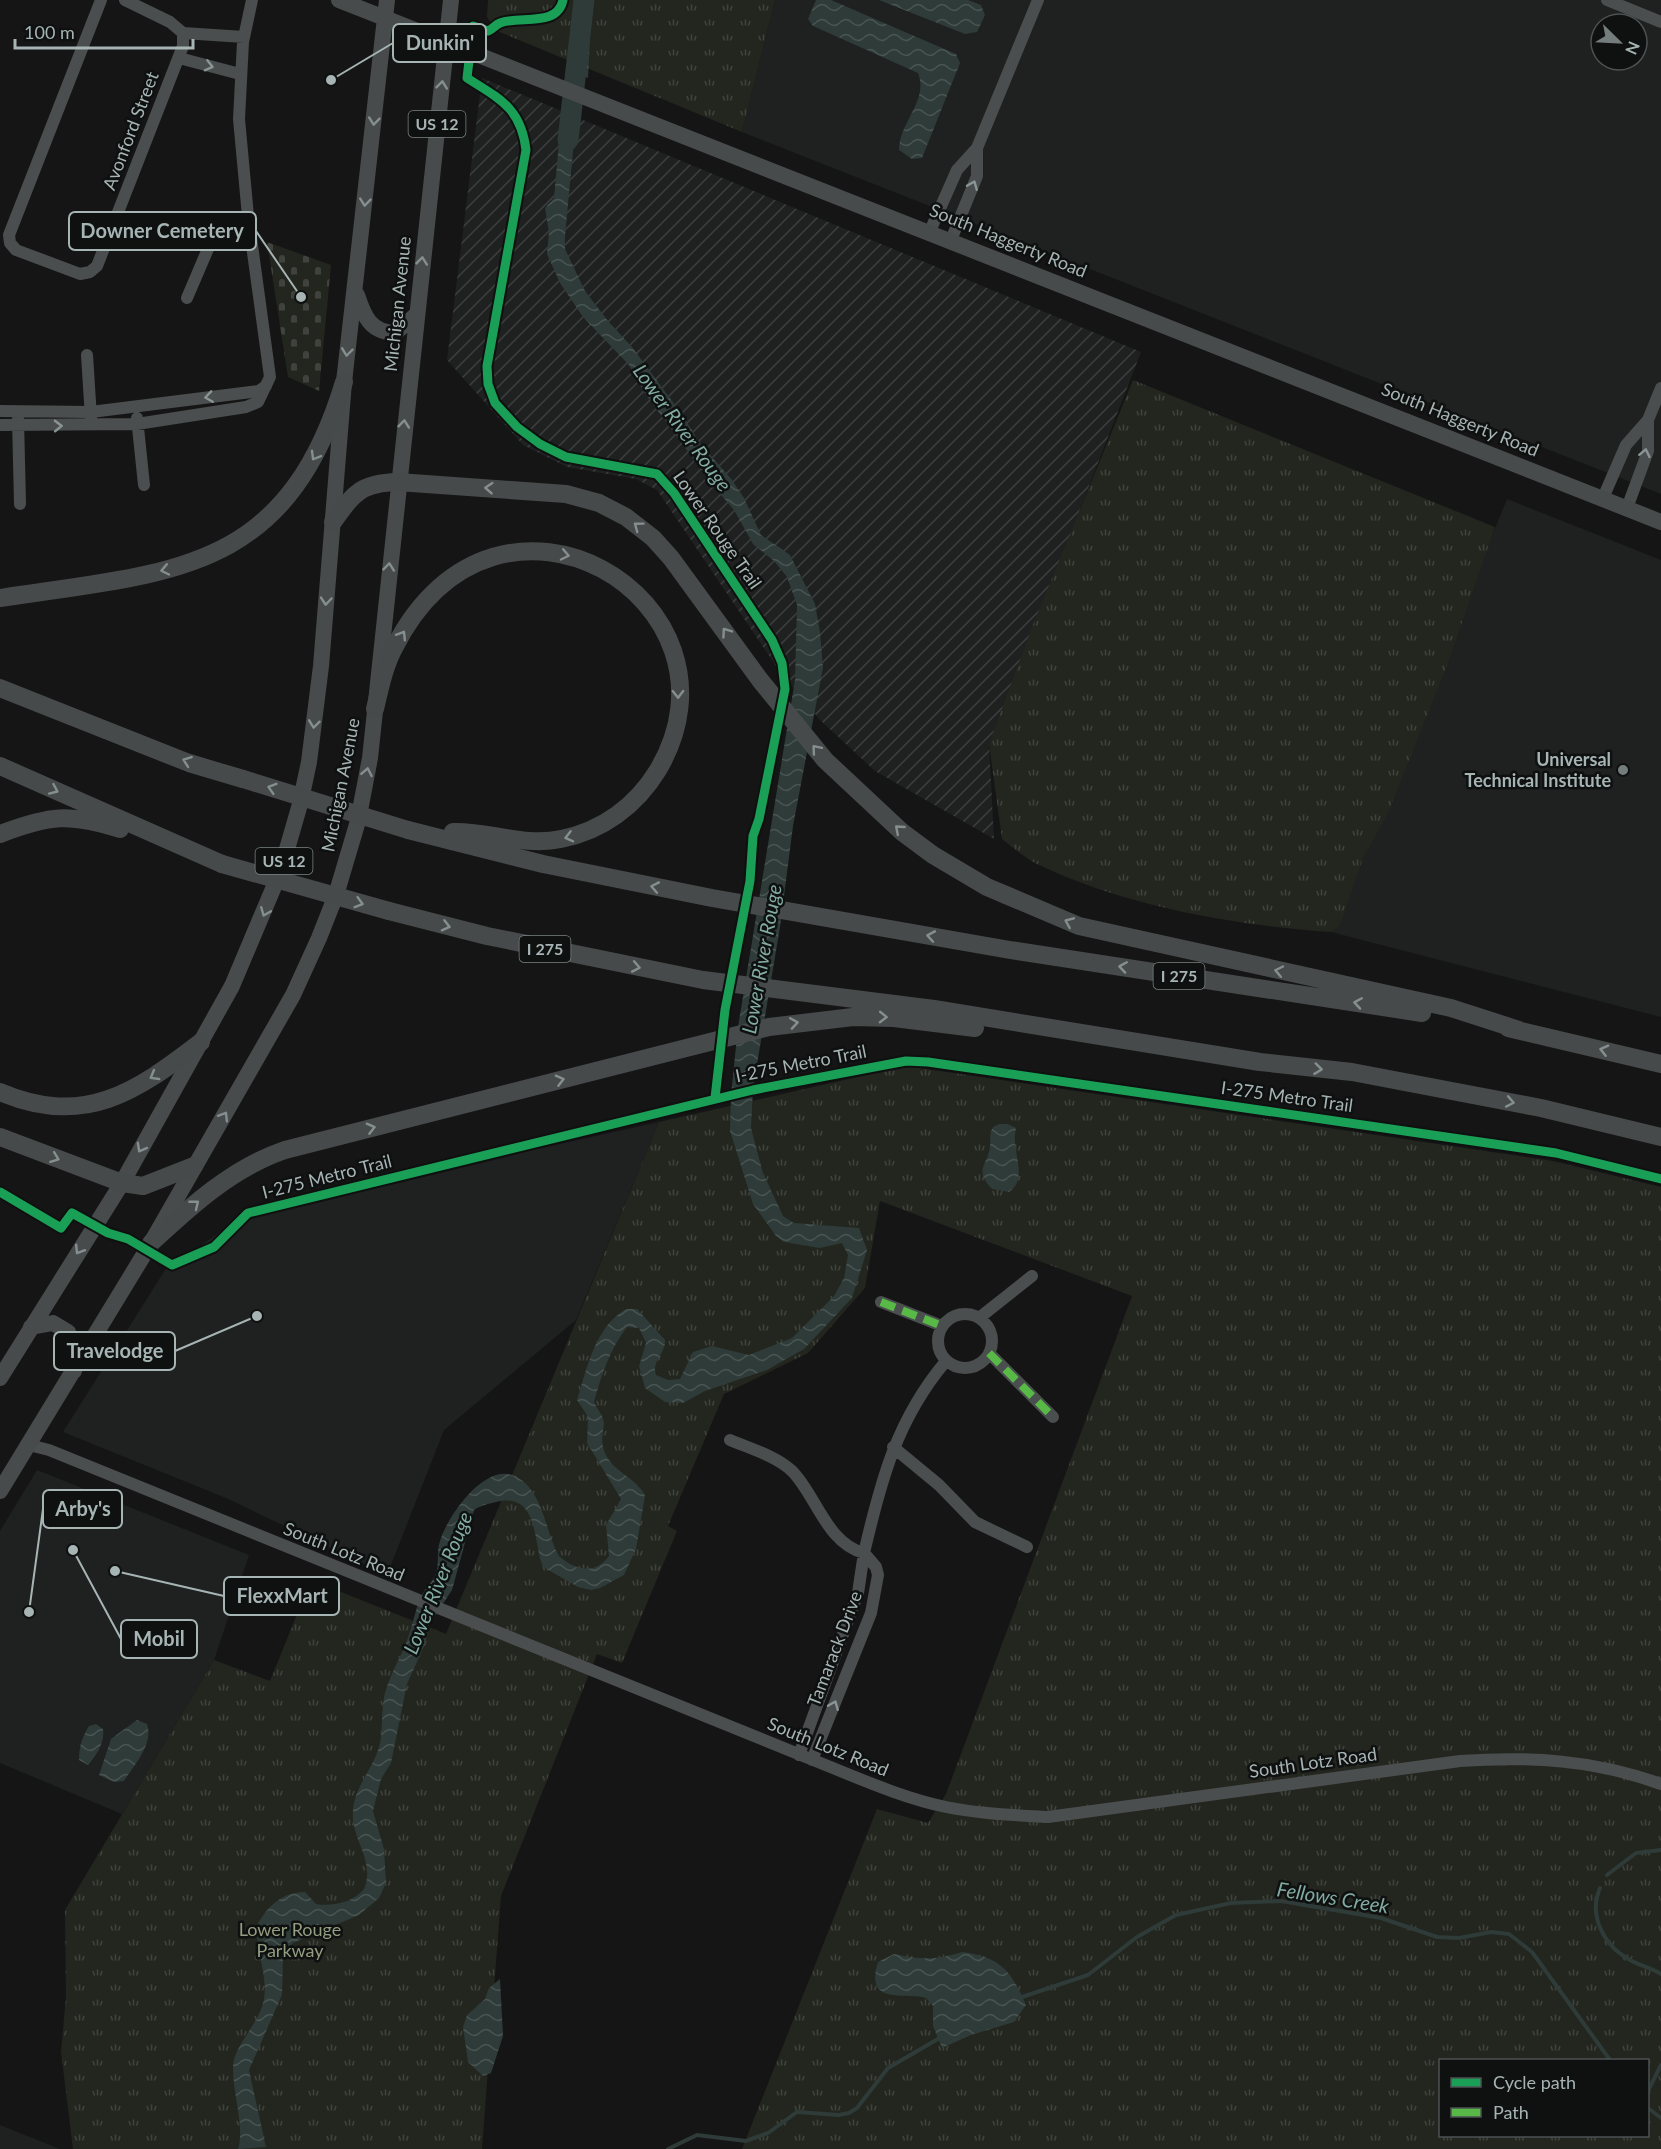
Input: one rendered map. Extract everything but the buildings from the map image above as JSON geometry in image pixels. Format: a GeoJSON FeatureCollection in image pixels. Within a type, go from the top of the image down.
{"type":"FeatureCollection","features":[{"type":"Feature","properties":{"kind":"highway"},"geometry":{"type":"LineString","coordinates":[[0,598],[172,569],[220,551],[244,537],[278,508],[305,474],[321,445],[344,382]]}},
{"type":"Feature","properties":{"kind":"highway"},"geometry":{"type":"LineString","coordinates":[[333,522],[360,488],[376,482],[566,494],[599,503],[642,528],[671,558],[760,680],[825,760],[902,832],[933,855],[987,887],[1079,927],[1451,1008],[1519,1030]]}},
{"type":"Feature","properties":{"kind":"highway"},"geometry":{"type":"LineString","coordinates":[[375,709],[393,650],[424,603],[458,573],[486,560],[517,552],[560,553],[603,567],[640,597],[664,631],[672,652],[679,698],[672,739],[652,779],[638,797],[604,825],[559,840],[537,842],[515,841],[463,831],[414,831]]}},
{"type":"Feature","properties":{"kind":"highway","name":"I 275"},"geometry":{"type":"LineString","coordinates":[[0,688],[189,762],[414,831],[543,864],[712,898],[1010,950],[1358,1002],[1519,1030],[1661,1064]]}},
{"type":"Feature","properties":{"kind":"highway","name":"I 275"},"geometry":{"type":"LineString","coordinates":[[0,766],[222,864],[487,936],[703,980],[829,995],[1260,1062],[1352,1072],[1541,1108],[1661,1137]]}},
{"type":"Feature","properties":{"kind":"highway"},"geometry":{"type":"LineString","coordinates":[[0,834],[48,818],[71,816],[108,825],[222,864]]}},
{"type":"Feature","properties":{"kind":"highway"},"geometry":{"type":"LineString","coordinates":[[152,1243],[220,1183],[274,1154],[696,1045],[769,1027],[824,1018],[894,1018],[1179,1056],[1260,1062]]}},
{"type":"Feature","properties":{"kind":"highway"},"geometry":{"type":"LineString","coordinates":[[0,1092],[18,1100],[58,1107],[104,1102],[162,1072],[201,1042]]}},
{"type":"Feature","properties":{"kind":"highway"},"geometry":{"type":"LineString","coordinates":[[0,1137],[122,1183],[143,1186],[194,1166]]}},
{"type":"Feature","properties":{"kind":"main road","name":"South Haggerty Road"},"geometry":{"type":"LineString","coordinates":[[339,0],[930,231],[1661,522]]}},
{"type":"Feature","properties":{"kind":"main road","name":"Michigan Avenue"},"geometry":{"type":"LineString","coordinates":[[0,1378],[122,1183],[232,986],[259,927],[281,870],[300,804],[309,762],[321,666],[344,382],[387,0]]}},
{"type":"Feature","properties":{"kind":"main road","name":"Michigan Avenue"},"geometry":{"type":"LineString","coordinates":[[0,1491],[152,1243],[194,1166],[266,1045],[320,938],[336,895],[357,821],[370,758],[451,0]]}},
{"type":"Feature","properties":{"kind":"main road"},"geometry":{"type":"LineString","coordinates":[[356,291],[365,318],[378,330],[395,333],[416,315]]}},
{"type":"Feature","properties":{"kind":"main road"},"geometry":{"type":"LineString","coordinates":[[31,1327],[53,1323],[68,1332],[74,1371]]}},
{"type":"Feature","properties":{"kind":"street","name":"Avonford Street"},"geometry":{"type":"LineString","coordinates":[[101,0],[9,235],[10,243],[16,250],[80,274],[90,272],[97,266],[183,46],[183,33]]}},
{"type":"Feature","properties":{"kind":"street"},"geometry":{"type":"LineString","coordinates":[[125,0],[170,22],[183,33],[244,37]]}},
{"type":"Feature","properties":{"kind":"street"},"geometry":{"type":"LineString","coordinates":[[0,425],[137,423],[246,407],[258,402],[270,377],[248,216],[239,119],[244,37],[252,0]]}},
{"type":"Feature","properties":{"kind":"street"},"geometry":{"type":"LineString","coordinates":[[930,231],[957,170],[977,148],[1038,0]]}},
{"type":"Feature","properties":{"kind":"street"},"geometry":{"type":"LineString","coordinates":[[1607,0],[1661,22]]}},
{"type":"Feature","properties":{"kind":"street"},"geometry":{"type":"LineString","coordinates":[[178,58],[240,74]]}},
{"type":"Feature","properties":{"kind":"street"},"geometry":{"type":"LineString","coordinates":[[951,240],[977,176],[977,148]]}},
{"type":"Feature","properties":{"kind":"street"},"geometry":{"type":"LineString","coordinates":[[187,298],[219,223],[248,216]]}},
{"type":"Feature","properties":{"kind":"street"},"geometry":{"type":"LineString","coordinates":[[87,355],[91,425]]}},
{"type":"Feature","properties":{"kind":"street"},"geometry":{"type":"LineString","coordinates":[[0,411],[91,412],[259,391],[266,386]]}},
{"type":"Feature","properties":{"kind":"street"},"geometry":{"type":"LineString","coordinates":[[1603,498],[1626,445],[1648,420],[1661,388]]}},
{"type":"Feature","properties":{"kind":"street"},"geometry":{"type":"LineString","coordinates":[[136,407],[144,485]]}},
{"type":"Feature","properties":{"kind":"street"},"geometry":{"type":"LineString","coordinates":[[18,412],[20,504]]}},
{"type":"Feature","properties":{"kind":"street"},"geometry":{"type":"LineString","coordinates":[[1627,508],[1647,451],[1648,420]]}},
{"type":"Feature","properties":{"kind":"street"},"geometry":{"type":"LineString","coordinates":[[979,1318],[1032,1276]]}},
{"type":"Feature","properties":{"kind":"street"},"geometry":{"type":"LineString","coordinates":[[881,1302],[942,1326]]}},
{"type":"Feature","properties":{"kind":"street"},"geometry":{"type":"LineString","coordinates":[[963,1314],[979,1318],[989,1329],[992,1337],[989,1353],[978,1365],[970,1368],[953,1365],[946,1360],[938,1344],[942,1326],[948,1320],[963,1314]]}},
{"type":"Feature","properties":{"kind":"street"},"geometry":{"type":"LineString","coordinates":[[989,1353],[1053,1417]]}},
{"type":"Feature","properties":{"kind":"street","name":"Tamarack Drive"},"geometry":{"type":"LineString","coordinates":[[799,1755],[858,1593],[879,1485],[893,1447],[924,1387],[946,1360]]}},
{"type":"Feature","properties":{"kind":"street"},"geometry":{"type":"LineString","coordinates":[[730,1440],[790,1469],[837,1535],[852,1550],[864,1553]]}},
{"type":"Feature","properties":{"kind":"street","name":"South Lotz Road"},"geometry":{"type":"LineString","coordinates":[[29,1445],[49,1450],[799,1755],[898,1794],[945,1807],[996,1814],[1048,1817],[1460,1761],[1500,1758],[1555,1759],[1584,1763],[1629,1773],[1661,1784]]}},
{"type":"Feature","properties":{"kind":"street"},"geometry":{"type":"LineString","coordinates":[[893,1447],[939,1485],[975,1522],[1027,1547]]}},
{"type":"Feature","properties":{"kind":"street","name":"Tamarack Drive"},"geometry":{"type":"LineString","coordinates":[[812,1760],[871,1613],[878,1575],[876,1567],[864,1553]]}},
{"type":"Feature","properties":{"kind":"shaded area"},"geometry":{"type":"Polygon","coordinates":[[[775,0],[1661,0],[1661,494],[742,132],[775,0]]]}},
{"type":"Feature","properties":{"kind":"shaded area"},"geometry":{"type":"Polygon","coordinates":[[[482,78],[1141,352],[989,744],[994,839],[875,771],[820,720],[778,669],[657,490],[636,479],[567,467],[523,445],[447,360],[482,78]]]}},
{"type":"Feature","properties":{"kind":"shaded area"},"geometry":{"type":"Polygon","coordinates":[[[1507,499],[1661,560],[1661,1017],[1331,932],[1507,499]]]}},
{"type":"Feature","properties":{"kind":"shaded area"},"geometry":{"type":"Polygon","coordinates":[[[659,1122],[576,1320],[444,1430],[387,1575],[226,1498],[63,1432],[165,1270],[248,1213],[659,1122]]]}},
{"type":"Feature","properties":{"kind":"shaded area"},"geometry":{"type":"Polygon","coordinates":[[[37,1470],[249,1555],[214,1660],[122,1814],[0,1763],[0,1531],[37,1470]]]}},
{"type":"Feature","properties":{"kind":"shaded area"},"geometry":{"type":"Polygon","coordinates":[[[0,2125],[60,2149],[0,2149],[0,2125]]]}},
{"type":"Feature","properties":{"kind":"green space"},"geometry":{"type":"Polygon","coordinates":[[[488,0],[775,0],[742,132],[497,31],[487,17],[488,0]]]}},
{"type":"Feature","properties":{"kind":"green space"},"geometry":{"type":"Polygon","coordinates":[[[267,242],[331,265],[319,391],[288,377],[267,242]]]}},
{"type":"Feature","properties":{"kind":"green space"},"geometry":{"type":"Polygon","coordinates":[[[1133,380],[1495,527],[1448,663],[1388,813],[1363,858],[1340,925],[1331,932],[1219,919],[1145,903],[1073,880],[1039,865],[1002,839],[989,744],[1032,627],[1133,380]]]}},
{"type":"Feature","properties":{"kind":"green space","name":"Lower Rouge Parkway"},"geometry":{"type":"Polygon","coordinates":[[[906,1066],[1553,1161],[1661,1187],[1661,2149],[742,2149],[877,1809],[928,1823],[946,1794],[1132,1296],[880,1201],[865,1288],[808,1353],[724,1394],[668,1526],[677,1531],[622,1663],[597,1654],[501,1896],[482,2149],[73,2149],[61,2052],[66,1997],[65,1910],[214,1660],[270,1681],[311,1580],[446,1634],[659,1122],[906,1066]]]}},
{"type":"Feature","properties":{"kind":"water"},"geometry":{"type":"Polygon","coordinates":[[[574,0],[592,0],[588,78],[567,69],[574,0]]]}},
{"type":"Feature","properties":{"kind":"water"},"geometry":{"type":"Polygon","coordinates":[[[816,0],[831,0],[956,54],[960,63],[922,158],[912,159],[899,150],[900,140],[920,93],[918,73],[813,26],[808,19],[816,0]]]}},
{"type":"Feature","properties":{"kind":"water"},"geometry":{"type":"Polygon","coordinates":[[[879,0],[968,0],[981,5],[985,15],[977,32],[965,34],[879,0]]]}},
{"type":"Feature","properties":{"kind":"water"},"geometry":{"type":"Polygon","coordinates":[[[562,108],[581,117],[573,151],[565,249],[585,291],[632,347],[684,417],[699,442],[732,480],[744,498],[761,535],[790,555],[815,604],[823,668],[793,826],[780,927],[753,1088],[751,1128],[763,1173],[783,1216],[794,1223],[859,1228],[867,1250],[852,1298],[804,1349],[767,1370],[705,1391],[683,1403],[665,1402],[645,1388],[639,1366],[646,1343],[639,1328],[627,1327],[607,1363],[594,1402],[604,1421],[602,1442],[606,1455],[613,1465],[638,1486],[645,1496],[636,1549],[624,1575],[600,1588],[591,1590],[578,1587],[543,1567],[532,1522],[528,1512],[520,1505],[510,1501],[496,1502],[474,1510],[452,1590],[429,1625],[425,1644],[407,1684],[391,1763],[381,1779],[373,1811],[384,1849],[386,1883],[379,1898],[359,1915],[293,1943],[283,1955],[282,1995],[249,2070],[266,2147],[238,2149],[240,2130],[234,2086],[234,2058],[258,2017],[265,1990],[257,1925],[276,1901],[289,1894],[305,1892],[316,1904],[329,1905],[348,1900],[364,1889],[367,1868],[353,1821],[357,1792],[380,1743],[387,1686],[406,1643],[421,1597],[434,1578],[438,1564],[439,1545],[444,1531],[458,1507],[478,1485],[501,1474],[512,1475],[522,1481],[537,1499],[559,1556],[579,1568],[598,1566],[609,1556],[606,1525],[621,1499],[587,1443],[588,1417],[577,1400],[594,1349],[607,1326],[626,1309],[637,1309],[665,1340],[655,1366],[656,1375],[668,1380],[680,1379],[693,1352],[712,1346],[749,1355],[792,1338],[834,1296],[844,1278],[848,1255],[842,1243],[820,1248],[784,1242],[776,1236],[753,1204],[730,1131],[738,1027],[795,680],[797,605],[787,577],[774,561],[753,544],[734,510],[721,495],[715,480],[700,468],[644,392],[629,365],[583,317],[560,283],[547,254],[549,232],[545,208],[554,198],[562,108]]]}},
{"type":"Feature","properties":{"kind":"water"},"geometry":{"type":"Polygon","coordinates":[[[999,1124],[1008,1124],[1016,1128],[1015,1146],[1019,1171],[1015,1186],[1009,1192],[992,1189],[982,1172],[989,1153],[992,1129],[999,1124]]]}},
{"type":"Feature","properties":{"kind":"water"},"geometry":{"type":"Polygon","coordinates":[[[137,1720],[147,1724],[148,1739],[142,1754],[124,1781],[114,1782],[99,1775],[111,1739],[137,1720]]]}},
{"type":"Feature","properties":{"kind":"water"},"geometry":{"type":"Polygon","coordinates":[[[96,1724],[103,1729],[103,1739],[88,1765],[79,1760],[80,1746],[89,1726],[96,1724]]]}},
{"type":"Feature","properties":{"kind":"water"},"geometry":{"type":"Polygon","coordinates":[[[962,1952],[986,1958],[1003,1968],[1015,1983],[1026,2005],[1014,2022],[971,2035],[942,2048],[933,2026],[933,2006],[926,1998],[897,1996],[881,1991],[876,1985],[875,1976],[878,1962],[894,1954],[928,1958],[962,1952]]]}},
{"type":"Feature","properties":{"kind":"water"},"geometry":{"type":"Polygon","coordinates":[[[500,1979],[503,2036],[491,2073],[483,2076],[468,2062],[463,2027],[467,2015],[485,1999],[489,1988],[500,1979]]]}},
{"type":"Feature","properties":{"kind":"waterway","name":"Lower River Rouge"},"geometry":{"type":"LineString","coordinates":[[568,140],[584,0]]}},
{"type":"Feature","properties":{"kind":"waterway"},"geometry":{"type":"LineString","coordinates":[[1607,1875],[1636,1853],[1661,1850]]}},
{"type":"Feature","properties":{"kind":"waterway"},"geometry":{"type":"LineString","coordinates":[[1600,1888],[1596,1909],[1597,1919],[1606,1938],[1621,1954],[1661,1974]]}},
{"type":"Feature","properties":{"kind":"waterway","name":"Fellows Creek"},"geometry":{"type":"LineString","coordinates":[[1019,1998],[1088,1975],[1137,1937],[1176,1915],[1231,1903],[1281,1901],[1381,1918],[1437,1937],[1459,1938],[1491,1932],[1509,1934],[1532,1952],[1609,2059]]}},
{"type":"Feature","properties":{"kind":"waterway","name":"Fellows Creek"},"geometry":{"type":"LineString","coordinates":[[668,2149],[697,2135],[746,2141],[768,2133],[797,2112],[839,2115],[849,2113],[857,2108],[888,2068],[943,2036]]}},
{"type":"Feature","properties":{"kind":"waterway"},"geometry":{"type":"LineString","coordinates":[[1649,2089],[1661,2065]]}},
{"type":"Feature","properties":{"kind":"waterway","name":"Fellows Creek"},"geometry":{"type":"LineString","coordinates":[[1649,2109],[1661,2118]]}},
{"type":"Feature","properties":{"kind":"marked path"},"geometry":{"type":"LineString","coordinates":[[881,1302],[942,1326]]}},
{"type":"Feature","properties":{"kind":"marked path"},"geometry":{"type":"LineString","coordinates":[[989,1353],[1053,1417]]}},
{"type":"Feature","properties":{"kind":"cycle path","name":"Lower Rouge Trail"},"geometry":{"type":"LineString","coordinates":[[563,0],[559,9],[546,17],[508,21],[488,31],[473,26],[467,78],[499,99],[514,114],[526,150],[487,366],[488,384],[495,403],[517,427],[540,444],[566,457],[657,474],[674,493],[772,640],[782,663],[785,689],[759,819],[753,836],[750,881],[725,1010],[715,1098]]}},
{"type":"Feature","properties":{"kind":"cycle path","name":"I-275 Metro Trail"},"geometry":{"type":"LineString","coordinates":[[0,1192],[61,1228],[72,1213],[108,1233],[128,1239],[172,1265],[214,1247],[248,1213],[753,1090],[906,1061],[928,1062],[1556,1153],[1661,1179]]}},
{"type":"Feature","properties":{"kind":"place","name":"Dunkin'"},"geometry":{"type":"Point","coordinates":[331,80]}},
{"type":"Feature","properties":{"kind":"place","name":"Downer Cemetery"},"geometry":{"type":"Point","coordinates":[301,297]}},
{"type":"Feature","properties":{"kind":"place","name":"Universal Technical Institute"},"geometry":{"type":"Point","coordinates":[1623,770]}},
{"type":"Feature","properties":{"kind":"place","name":"Travelodge"},"geometry":{"type":"Point","coordinates":[257,1316]}},
{"type":"Feature","properties":{"kind":"place","name":"Mobil"},"geometry":{"type":"Point","coordinates":[73,1550]}},
{"type":"Feature","properties":{"kind":"place","name":"FlexxMart"},"geometry":{"type":"Point","coordinates":[115,1571]}},
{"type":"Feature","properties":{"kind":"place","name":"Arby's"},"geometry":{"type":"Point","coordinates":[29,1612]}}]}
